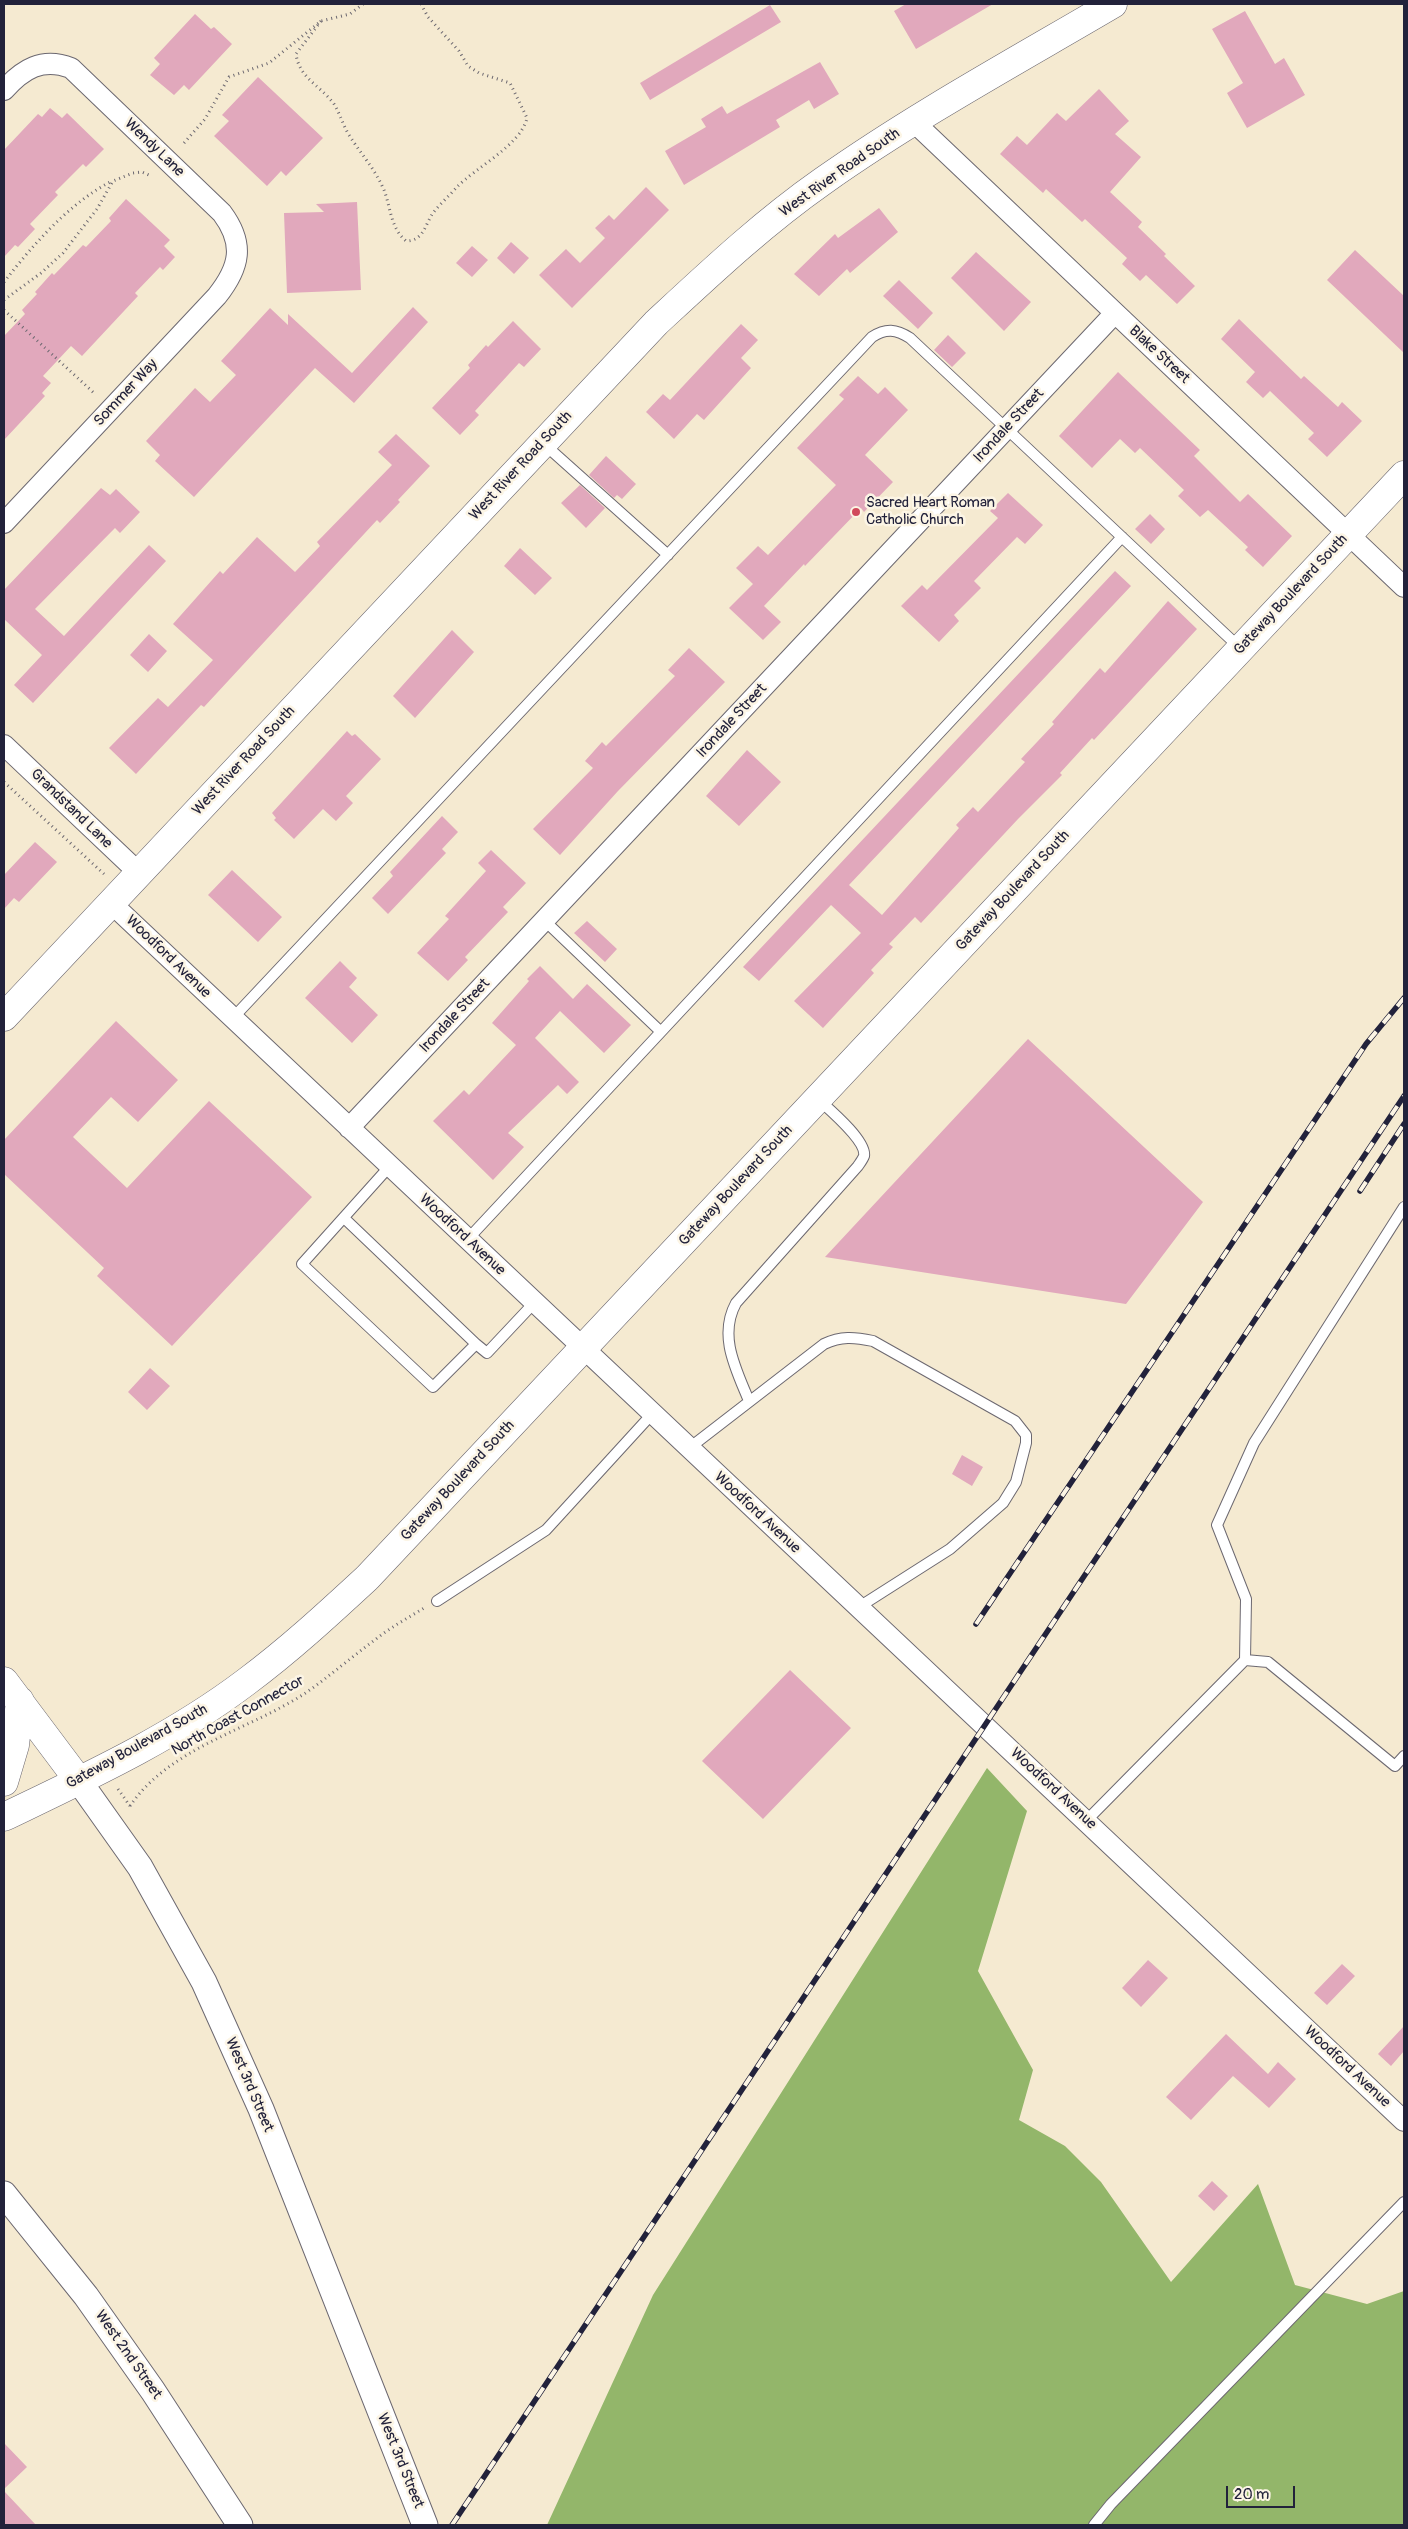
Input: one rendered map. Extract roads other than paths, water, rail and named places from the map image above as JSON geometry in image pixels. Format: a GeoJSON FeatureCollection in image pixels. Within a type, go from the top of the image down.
{"type":"FeatureCollection","features":[{"type":"Feature","properties":{"kind":"main road","name":"West River Road South"},"geometry":{"type":"LineString","coordinates":[[4,1017],[656,323],[736,249],[822,181],[914,122],[1113,4]]}},
{"type":"Feature","properties":{"kind":"main road","name":"Gateway Boulevard South"},"geometry":{"type":"LineString","coordinates":[[4,1817],[79,1781],[178,1728],[245,1683],[309,1633],[367,1578],[1404,474]]}},
{"type":"Feature","properties":{"kind":"main road","name":"West 3rd Street"},"geometry":{"type":"LineString","coordinates":[[12,1691],[79,1781]]}},
{"type":"Feature","properties":{"kind":"main road"},"geometry":{"type":"LineString","coordinates":[[4,1782],[15,1745],[12,1691]]}},
{"type":"Feature","properties":{"kind":"street","name":"Wendy Lane"},"geometry":{"type":"LineString","coordinates":[[4,90],[14,78],[30,68],[45,63],[71,68],[222,212],[233,229],[238,257]]}},
{"type":"Feature","properties":{"kind":"street","name":"Blake Street"},"geometry":{"type":"LineString","coordinates":[[914,122],[1404,587]]}},
{"type":"Feature","properties":{"kind":"street","name":"Sommer Way"},"geometry":{"type":"LineString","coordinates":[[4,523],[217,296],[232,275],[238,257]]}},
{"type":"Feature","properties":{"kind":"street","name":"Irondale Street"},"geometry":{"type":"LineString","coordinates":[[349,1128],[1115,314]]}},
{"type":"Feature","properties":{"kind":"street","name":"Grandstand Lane"},"geometry":{"type":"LineString","coordinates":[[4,745],[125,888]]}},
{"type":"Feature","properties":{"kind":"street","name":"Woodford Avenue"},"geometry":{"type":"LineString","coordinates":[[125,888],[232,1018],[688,1449],[1087,1820],[1404,2121]]}},
{"type":"Feature","properties":{"kind":"street","name":"West 3rd Street"},"geometry":{"type":"LineString","coordinates":[[79,1781],[140,1867],[204,1982],[261,2109],[426,2525]]}},
{"type":"Feature","properties":{"kind":"street","name":"West 2nd Street"},"geometry":{"type":"LineString","coordinates":[[4,2194],[86,2296],[153,2391],[240,2525]]}},
{"type":"Feature","properties":{"kind":"lane"},"geometry":{"type":"LineString","coordinates":[[232,1018],[872,337],[882,331],[897,330],[910,338],[1006,430],[1241,648]]}},
{"type":"Feature","properties":{"kind":"lane"},"geometry":{"type":"LineString","coordinates":[[543,443],[668,555]]}},
{"type":"Feature","properties":{"kind":"lane"},"geometry":{"type":"LineString","coordinates":[[467,1240],[1122,537]]}},
{"type":"Feature","properties":{"kind":"lane"},"geometry":{"type":"LineString","coordinates":[[544,921],[660,1031]]}},
{"type":"Feature","properties":{"kind":"lane"},"geometry":{"type":"LineString","coordinates":[[749,1401],[729,1351],[729,1316],[736,1303],[858,1166],[864,1156],[863,1148],[853,1133],[818,1099]]}},
{"type":"Feature","properties":{"kind":"lane"},"geometry":{"type":"LineString","coordinates":[[389,1166],[302,1264],[433,1387],[476,1344]]}},
{"type":"Feature","properties":{"kind":"lane"},"geometry":{"type":"LineString","coordinates":[[1087,1820],[1245,1660],[1246,1599],[1217,1525],[1254,1444],[1404,1207]]}},
{"type":"Feature","properties":{"kind":"lane"},"geometry":{"type":"LineString","coordinates":[[344,1218],[487,1353],[534,1303]]}},
{"type":"Feature","properties":{"kind":"lane"},"geometry":{"type":"LineString","coordinates":[[688,1449],[824,1344],[836,1338],[852,1337],[873,1341],[1014,1421],[1026,1435],[1026,1443],[1016,1482],[1003,1503],[950,1549],[859,1607]]}},
{"type":"Feature","properties":{"kind":"lane"},"geometry":{"type":"LineString","coordinates":[[437,1601],[546,1530],[652,1414]]}},
{"type":"Feature","properties":{"kind":"lane"},"geometry":{"type":"LineString","coordinates":[[1245,1660],[1268,1662],[1395,1766],[1404,1756]]}},
{"type":"Feature","properties":{"kind":"lane"},"geometry":{"type":"LineString","coordinates":[[1094,2525],[1111,2504],[1404,2202]]}},
{"type":"Feature","properties":{"kind":"railway"},"geometry":{"type":"LineString","coordinates":[[976,1624],[1366,1044],[1404,998]]}},
{"type":"Feature","properties":{"kind":"railway"},"geometry":{"type":"LineString","coordinates":[[452,2525],[1404,1096]]}},
{"type":"Feature","properties":{"kind":"railway"},"geometry":{"type":"LineString","coordinates":[[1360,1191],[1404,1124]]}},
{"type":"Feature","properties":{"kind":"place","name":"Sacred Heart Roman Catholic Church"},"geometry":{"type":"Point","coordinates":[856,512]}}]}
